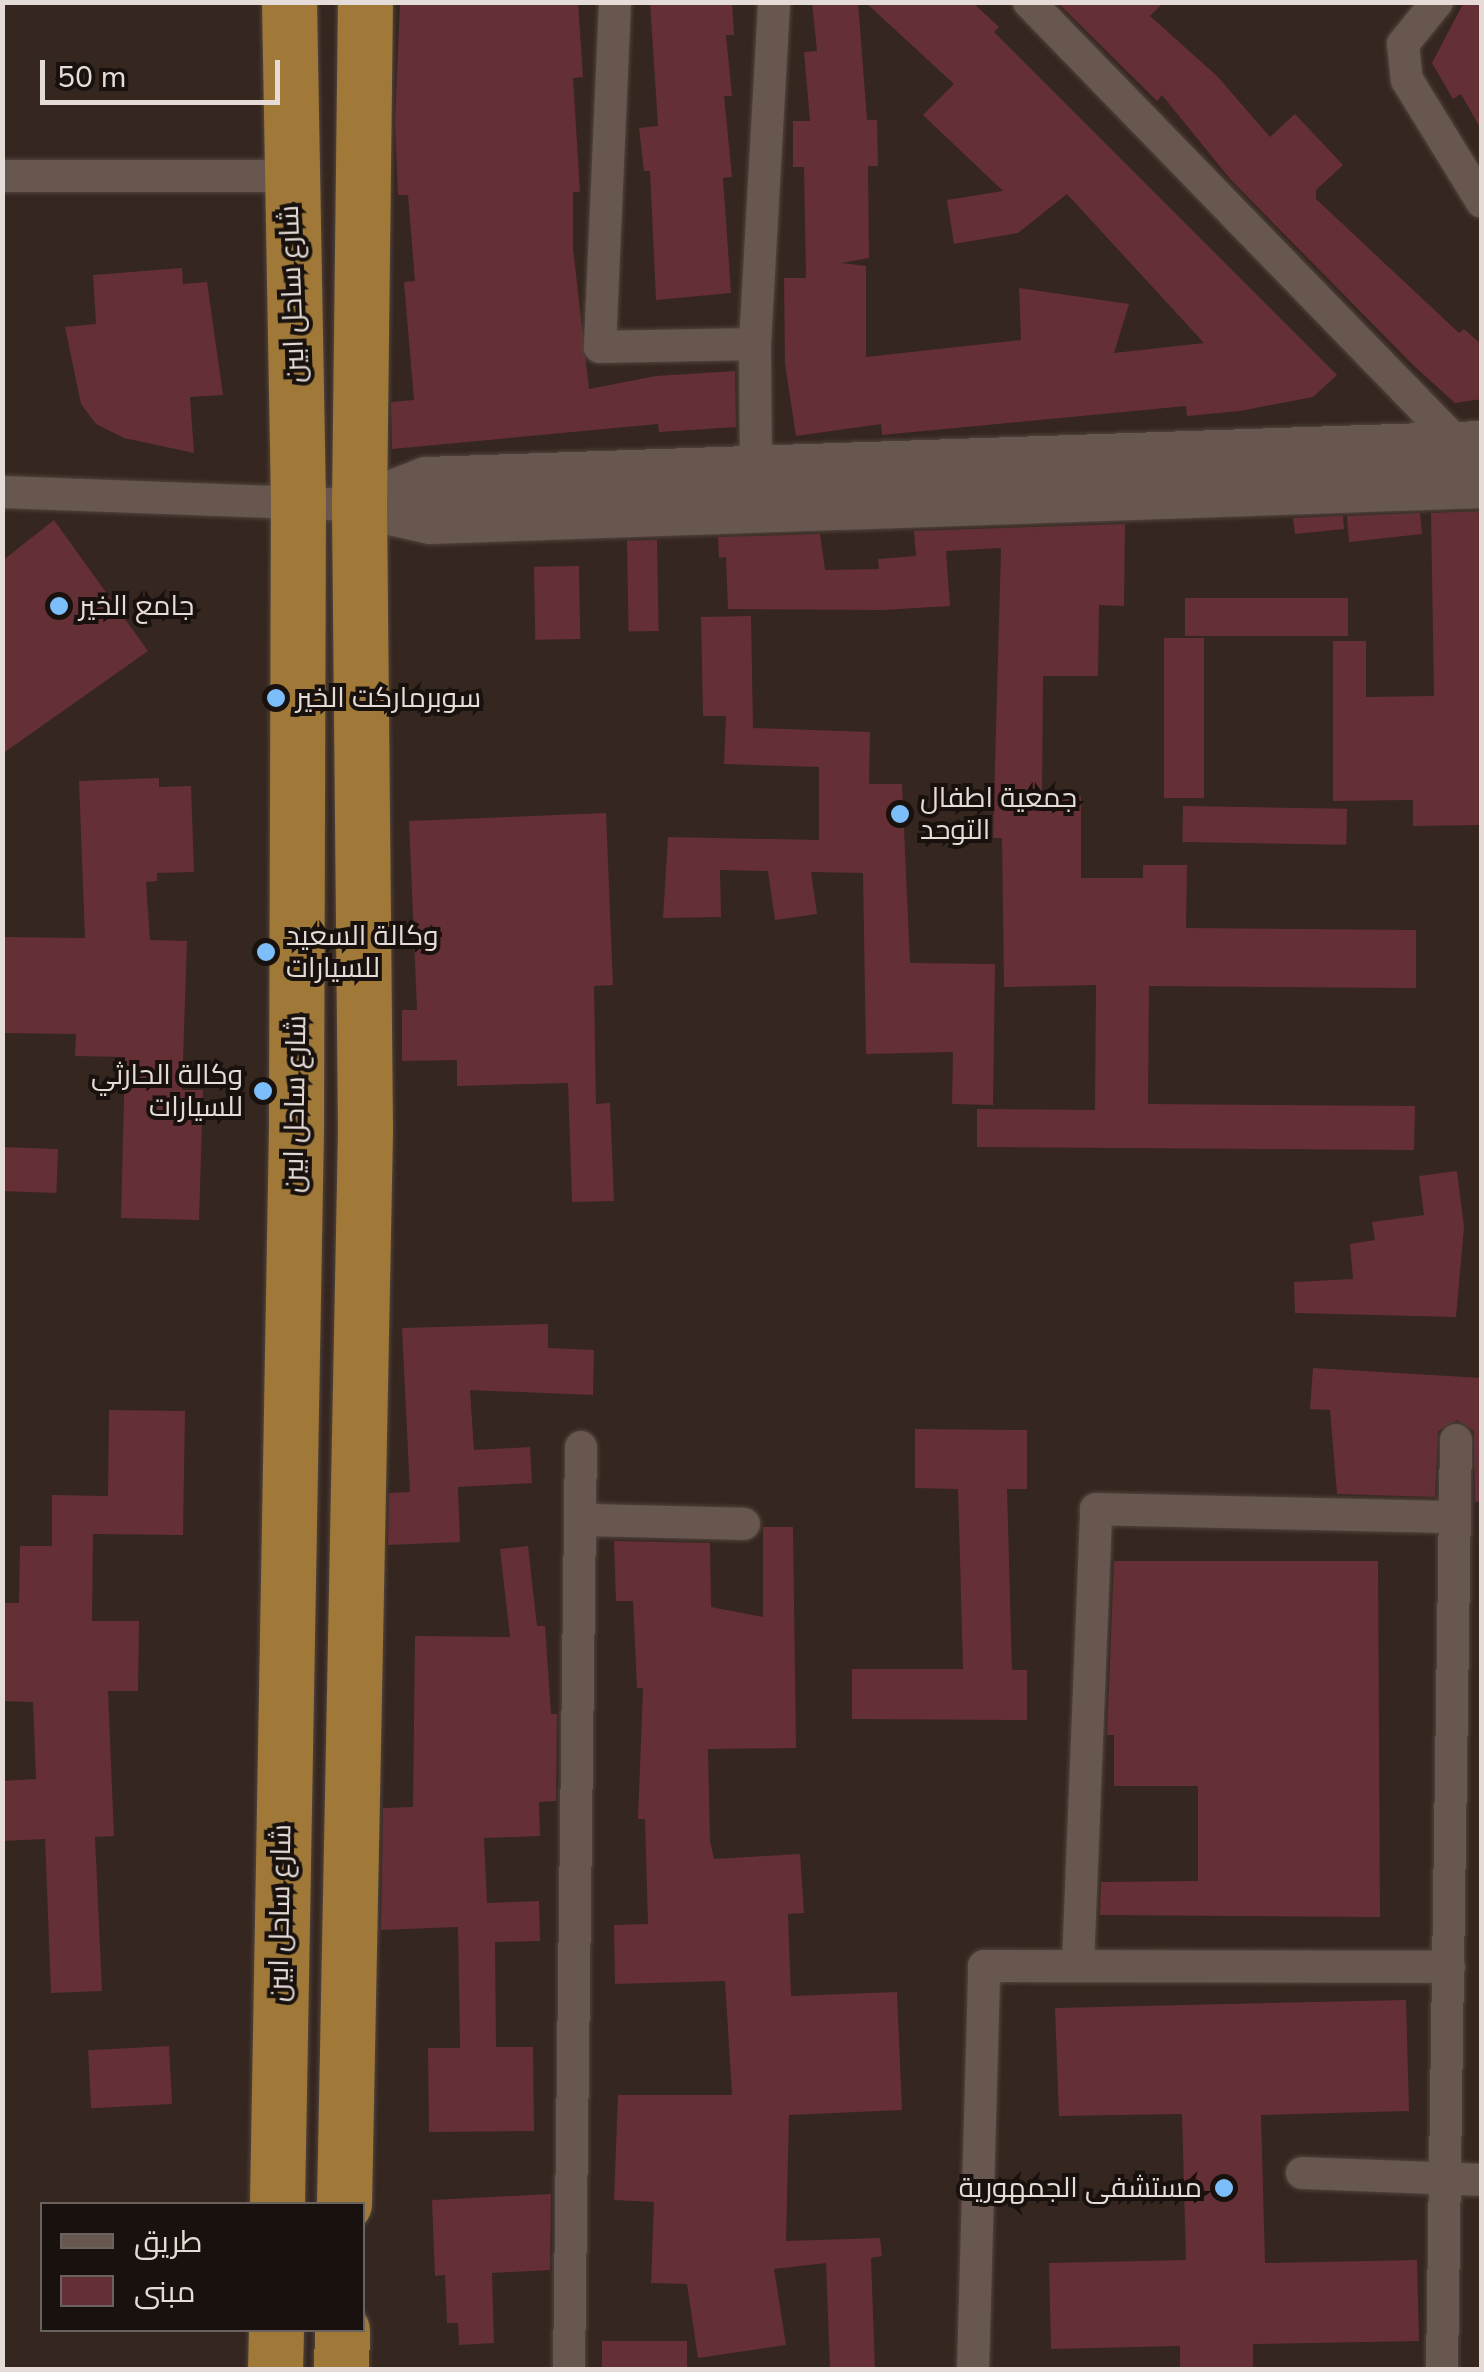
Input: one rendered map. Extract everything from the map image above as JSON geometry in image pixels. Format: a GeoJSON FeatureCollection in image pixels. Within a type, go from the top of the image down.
{"type":"FeatureCollection","features":[{"type":"Feature","properties":{"kind":"highway","name":"شارع ساحل ابين"},"geometry":{"type":"LineString","coordinates":[[277,2202],[296,1123],[298,502],[289,176],[289,2]]}},
{"type":"Feature","properties":{"kind":"highway"},"geometry":{"type":"LineString","coordinates":[[344,2202],[365,1130],[360,505],[365,2]]}},
{"type":"Feature","properties":{"kind":"highway"},"geometry":{"type":"LineString","coordinates":[[275,2370],[276,2332]]}},
{"type":"Feature","properties":{"kind":"highway"},"geometry":{"type":"LineString","coordinates":[[341,2370],[342,2332]]}},
{"type":"Feature","properties":{"kind":"main road"},"geometry":{"type":"LineString","coordinates":[[758,491],[1468,442]]}},
{"type":"Feature","properties":{"kind":"main road"},"geometry":{"type":"LineString","coordinates":[[360,505],[426,479],[758,491],[1482,485]]}},
{"type":"Feature","properties":{"kind":"street"},"geometry":{"type":"LineString","coordinates":[[614,2],[600,347],[755,344]]}},
{"type":"Feature","properties":{"kind":"street"},"geometry":{"type":"LineString","coordinates":[[758,491],[755,344],[774,2]]}},
{"type":"Feature","properties":{"kind":"street"},"geometry":{"type":"LineString","coordinates":[[1029,2],[1468,442]]}},
{"type":"Feature","properties":{"kind":"street"},"geometry":{"type":"LineString","coordinates":[[1437,2],[1403,44],[1407,80],[1482,202]]}},
{"type":"Feature","properties":{"kind":"street"},"geometry":{"type":"LineString","coordinates":[[2,176],[289,176]]}},
{"type":"Feature","properties":{"kind":"street"},"geometry":{"type":"LineString","coordinates":[[2,492],[360,505]]}},
{"type":"Feature","properties":{"kind":"street"},"geometry":{"type":"LineString","coordinates":[[1442,2370],[1456,1440]]}},
{"type":"Feature","properties":{"kind":"street"},"geometry":{"type":"LineString","coordinates":[[570,2370],[584,1520],[581,1447]]}},
{"type":"Feature","properties":{"kind":"street"},"geometry":{"type":"LineString","coordinates":[[1078,1964],[1096,1509],[1455,1518]]}},
{"type":"Feature","properties":{"kind":"street"},"geometry":{"type":"LineString","coordinates":[[584,1520],[744,1524]]}},
{"type":"Feature","properties":{"kind":"street"},"geometry":{"type":"LineString","coordinates":[[973,2370],[984,1966],[1449,1967]]}},
{"type":"Feature","properties":{"kind":"street"},"geometry":{"type":"LineString","coordinates":[[1302,2173],[1482,2180]]}},
{"type":"Feature","properties":{"kind":"building"},"geometry":{"type":"Polygon","coordinates":[[[400,2],[578,2],[583,77],[573,78],[580,192],[573,192],[573,248],[589,389],[656,376],[735,371],[736,427],[659,432],[658,424],[392,449],[391,402],[414,400],[404,282],[415,281],[408,195],[398,195],[395,122],[400,2]]]}},
{"type":"Feature","properties":{"kind":"building"},"geometry":{"type":"Polygon","coordinates":[[[650,2],[732,2],[734,35],[726,35],[732,96],[724,96],[732,177],[723,178],[731,293],[656,300],[650,171],[644,171],[639,128],[658,126],[650,2]]]}},
{"type":"Feature","properties":{"kind":"building"},"geometry":{"type":"Polygon","coordinates":[[[812,2],[858,2],[867,120],[877,120],[878,166],[868,166],[869,258],[841,263],[866,266],[866,357],[1021,340],[1019,288],[1129,304],[1114,353],[1204,343],[1067,194],[1018,233],[954,244],[947,200],[1003,191],[923,115],[954,84],[865,2],[972,2],[999,27],[994,32],[1337,375],[1313,397],[1240,411],[1187,416],[1186,406],[882,435],[881,424],[796,436],[785,364],[784,278],[806,278],[804,167],[793,167],[793,121],[810,121],[804,52],[817,51],[812,2]]]}},
{"type":"Feature","properties":{"kind":"building"},"geometry":{"type":"Polygon","coordinates":[[[1057,2],[1164,2],[1150,16],[1217,76],[1270,137],[1295,114],[1343,165],[1316,190],[1316,199],[1459,333],[1464,329],[1482,345],[1482,399],[1455,403],[1413,365],[1231,180],[1162,95],[1157,101],[1057,2]]]}},
{"type":"Feature","properties":{"kind":"building"},"geometry":{"type":"Polygon","coordinates":[[[1464,2],[1482,2],[1482,131],[1461,94],[1453,99],[1432,63],[1464,2]]]}},
{"type":"Feature","properties":{"kind":"building"},"geometry":{"type":"Polygon","coordinates":[[[182,268],[183,284],[207,282],[223,395],[190,397],[194,453],[124,438],[96,424],[81,404],[65,327],[96,324],[93,275],[182,268]]]}},
{"type":"Feature","properties":{"kind":"building"},"geometry":{"type":"Polygon","coordinates":[[[1482,511],[1482,825],[1413,826],[1413,800],[1333,801],[1333,641],[1366,641],[1366,697],[1434,696],[1431,513],[1482,511]]]}},
{"type":"Feature","properties":{"kind":"building"},"geometry":{"type":"Polygon","coordinates":[[[1420,513],[1422,534],[1349,542],[1347,516],[1420,513]]]}},
{"type":"Feature","properties":{"kind":"building"},"geometry":{"type":"Polygon","coordinates":[[[1343,516],[1344,529],[1295,534],[1293,518],[1343,516]]]}},
{"type":"Feature","properties":{"kind":"building","name":"جامع الخير"},"geometry":{"type":"Polygon","coordinates":[[[54,520],[148,651],[2,754],[2,561],[54,520]]]}},
{"type":"Feature","properties":{"kind":"building"},"geometry":{"type":"Polygon","coordinates":[[[1125,524],[1124,606],[1099,605],[1098,676],[1043,676],[1042,796],[1081,796],[1081,878],[1143,878],[1143,865],[1187,865],[1186,928],[1416,930],[1416,988],[1149,986],[1148,1104],[1415,1106],[1414,1150],[977,1147],[977,1109],[1095,1110],[1096,985],[1004,987],[1002,838],[993,838],[1001,548],[946,551],[950,606],[882,610],[728,609],[726,557],[719,558],[718,537],[820,534],[825,570],[879,569],[878,559],[916,556],[914,531],[1125,524]]]}},
{"type":"Feature","properties":{"kind":"building"},"geometry":{"type":"Polygon","coordinates":[[[657,540],[659,631],[629,632],[627,541],[657,540]]]}},
{"type":"Feature","properties":{"kind":"building"},"geometry":{"type":"Polygon","coordinates":[[[579,566],[580,639],[535,640],[534,567],[579,566]]]}},
{"type":"Feature","properties":{"kind":"building"},"geometry":{"type":"Polygon","coordinates":[[[1185,598],[1348,598],[1348,636],[1185,636],[1185,598]]]}},
{"type":"Feature","properties":{"kind":"building"},"geometry":{"type":"Polygon","coordinates":[[[751,616],[753,728],[870,732],[869,784],[902,784],[910,963],[995,964],[993,1105],[952,1104],[953,1052],[866,1054],[863,873],[811,872],[817,914],[775,920],[768,871],[720,870],[721,917],[663,918],[668,837],[819,840],[819,767],[724,764],[726,716],[703,716],[701,617],[751,616]]]}},
{"type":"Feature","properties":{"kind":"building"},"geometry":{"type":"Polygon","coordinates":[[[1164,638],[1204,638],[1204,798],[1164,798],[1164,638]]]}},
{"type":"Feature","properties":{"kind":"building"},"geometry":{"type":"Polygon","coordinates":[[[159,778],[159,787],[191,786],[194,872],[157,873],[157,881],[146,882],[150,940],[187,941],[182,1090],[203,1090],[199,1220],[121,1218],[125,1057],[75,1056],[76,1034],[2,1033],[2,937],[85,938],[79,781],[159,778]]]}},
{"type":"Feature","properties":{"kind":"building"},"geometry":{"type":"Polygon","coordinates":[[[1183,806],[1347,809],[1346,845],[1182,842],[1183,806]]]}},
{"type":"Feature","properties":{"kind":"building"},"geometry":{"type":"Polygon","coordinates":[[[606,813],[613,985],[594,986],[596,1104],[610,1103],[614,1201],[572,1202],[568,1083],[457,1086],[457,1060],[402,1061],[402,1010],[417,1010],[409,821],[606,813]]]}},
{"type":"Feature","properties":{"kind":"building"},"geometry":{"type":"Polygon","coordinates":[[[2,1147],[58,1149],[56,1193],[2,1191],[2,1147]]]}},
{"type":"Feature","properties":{"kind":"building"},"geometry":{"type":"Polygon","coordinates":[[[1457,1171],[1464,1227],[1456,1317],[1295,1313],[1294,1282],[1353,1279],[1350,1244],[1375,1240],[1372,1222],[1424,1215],[1419,1176],[1457,1171]]]}},
{"type":"Feature","properties":{"kind":"building"},"geometry":{"type":"Polygon","coordinates":[[[548,1324],[548,1348],[594,1350],[593,1395],[470,1390],[474,1450],[530,1447],[532,1483],[458,1487],[460,1542],[388,1545],[389,1493],[410,1492],[402,1328],[548,1324]]]}},
{"type":"Feature","properties":{"kind":"building"},"geometry":{"type":"Polygon","coordinates":[[[1313,1368],[1482,1378],[1482,1502],[1475,1502],[1474,1431],[1457,1420],[1438,1431],[1435,1497],[1337,1494],[1330,1410],[1310,1409],[1313,1368]]]}},
{"type":"Feature","properties":{"kind":"building"},"geometry":{"type":"Polygon","coordinates":[[[109,1410],[185,1411],[183,1535],[93,1534],[92,1621],[139,1621],[138,1691],[108,1691],[114,1836],[95,1837],[102,1991],[51,1993],[45,1839],[2,1841],[2,1781],[36,1779],[33,1702],[2,1701],[2,1603],[19,1603],[20,1546],[52,1546],[52,1495],[108,1496],[109,1410]]]}},
{"type":"Feature","properties":{"kind":"building"},"geometry":{"type":"Polygon","coordinates":[[[915,1429],[1027,1430],[1027,1489],[1007,1489],[1012,1670],[1027,1670],[1027,1720],[852,1719],[852,1669],[963,1669],[958,1489],[915,1488],[915,1429]]]}},
{"type":"Feature","properties":{"kind":"building"},"geometry":{"type":"Polygon","coordinates":[[[763,1527],[793,1527],[796,1748],[708,1749],[710,1841],[714,1859],[800,1854],[804,1913],[788,1914],[791,1996],[897,1992],[902,2110],[789,2115],[786,2241],[880,2238],[882,2256],[871,2258],[875,2370],[830,2370],[826,2263],[774,2269],[786,2345],[698,2358],[687,2284],[651,2283],[654,2202],[614,2200],[618,2095],[732,2095],[725,1981],[615,1984],[614,1925],[648,1924],[645,1819],[638,1819],[643,1688],[637,1688],[633,1601],[616,1601],[614,1541],[710,1543],[711,1607],[763,1617],[763,1527]]]}},
{"type":"Feature","properties":{"kind":"building"},"geometry":{"type":"Polygon","coordinates":[[[528,1546],[537,1626],[545,1626],[551,1714],[557,1714],[556,1801],[539,1802],[540,1836],[484,1838],[487,1903],[539,1901],[540,1941],[495,1942],[496,2047],[533,2047],[534,2131],[429,2132],[428,2048],[460,2048],[458,1927],[381,1930],[383,1808],[413,1807],[415,1636],[510,1637],[500,1549],[528,1546]]]}},
{"type":"Feature","properties":{"kind":"building"},"geometry":{"type":"Polygon","coordinates":[[[1114,1561],[1378,1561],[1380,1917],[1100,1915],[1101,1882],[1198,1881],[1198,1786],[1114,1786],[1114,1735],[1107,1735],[1114,1561]]]}},
{"type":"Feature","properties":{"kind":"building","name":"مستشفى الجمهورية"},"geometry":{"type":"Polygon","coordinates":[[[1406,2000],[1409,2111],[1261,2115],[1265,2263],[1417,2260],[1419,2341],[1253,2344],[1253,2370],[1180,2370],[1180,2346],[1051,2349],[1049,2263],[1186,2260],[1182,2114],[1059,2116],[1055,2008],[1406,2000]]]}},
{"type":"Feature","properties":{"kind":"building"},"geometry":{"type":"Polygon","coordinates":[[[169,2046],[172,2104],[91,2108],[88,2050],[169,2046]]]}},
{"type":"Feature","properties":{"kind":"building"},"geometry":{"type":"Polygon","coordinates":[[[551,2194],[550,2270],[492,2273],[494,2343],[459,2345],[458,2323],[447,2323],[445,2275],[435,2276],[432,2200],[551,2194]]]}},
{"type":"Feature","properties":{"kind":"building"},"geometry":{"type":"Polygon","coordinates":[[[602,2341],[687,2341],[687,2370],[602,2370],[602,2341]]]}},
{"type":"Feature","properties":{"kind":"place","name":"جامع الخير"},"geometry":{"type":"Point","coordinates":[59,606]}},
{"type":"Feature","properties":{"kind":"place","name":"سوبرماركت الخير"},"geometry":{"type":"Point","coordinates":[276,698]}},
{"type":"Feature","properties":{"kind":"place","name":"جمعية اطفال التوحد"},"geometry":{"type":"Point","coordinates":[900,814]}},
{"type":"Feature","properties":{"kind":"place","name":"وكالة السعيد للسيارات"},"geometry":{"type":"Point","coordinates":[266,952]}},
{"type":"Feature","properties":{"kind":"place","name":"وكالة الحارثي للسيارات"},"geometry":{"type":"Point","coordinates":[263,1091]}},
{"type":"Feature","properties":{"kind":"place","name":"مستشفى الجمهورية"},"geometry":{"type":"Point","coordinates":[1224,2188]}}]}
